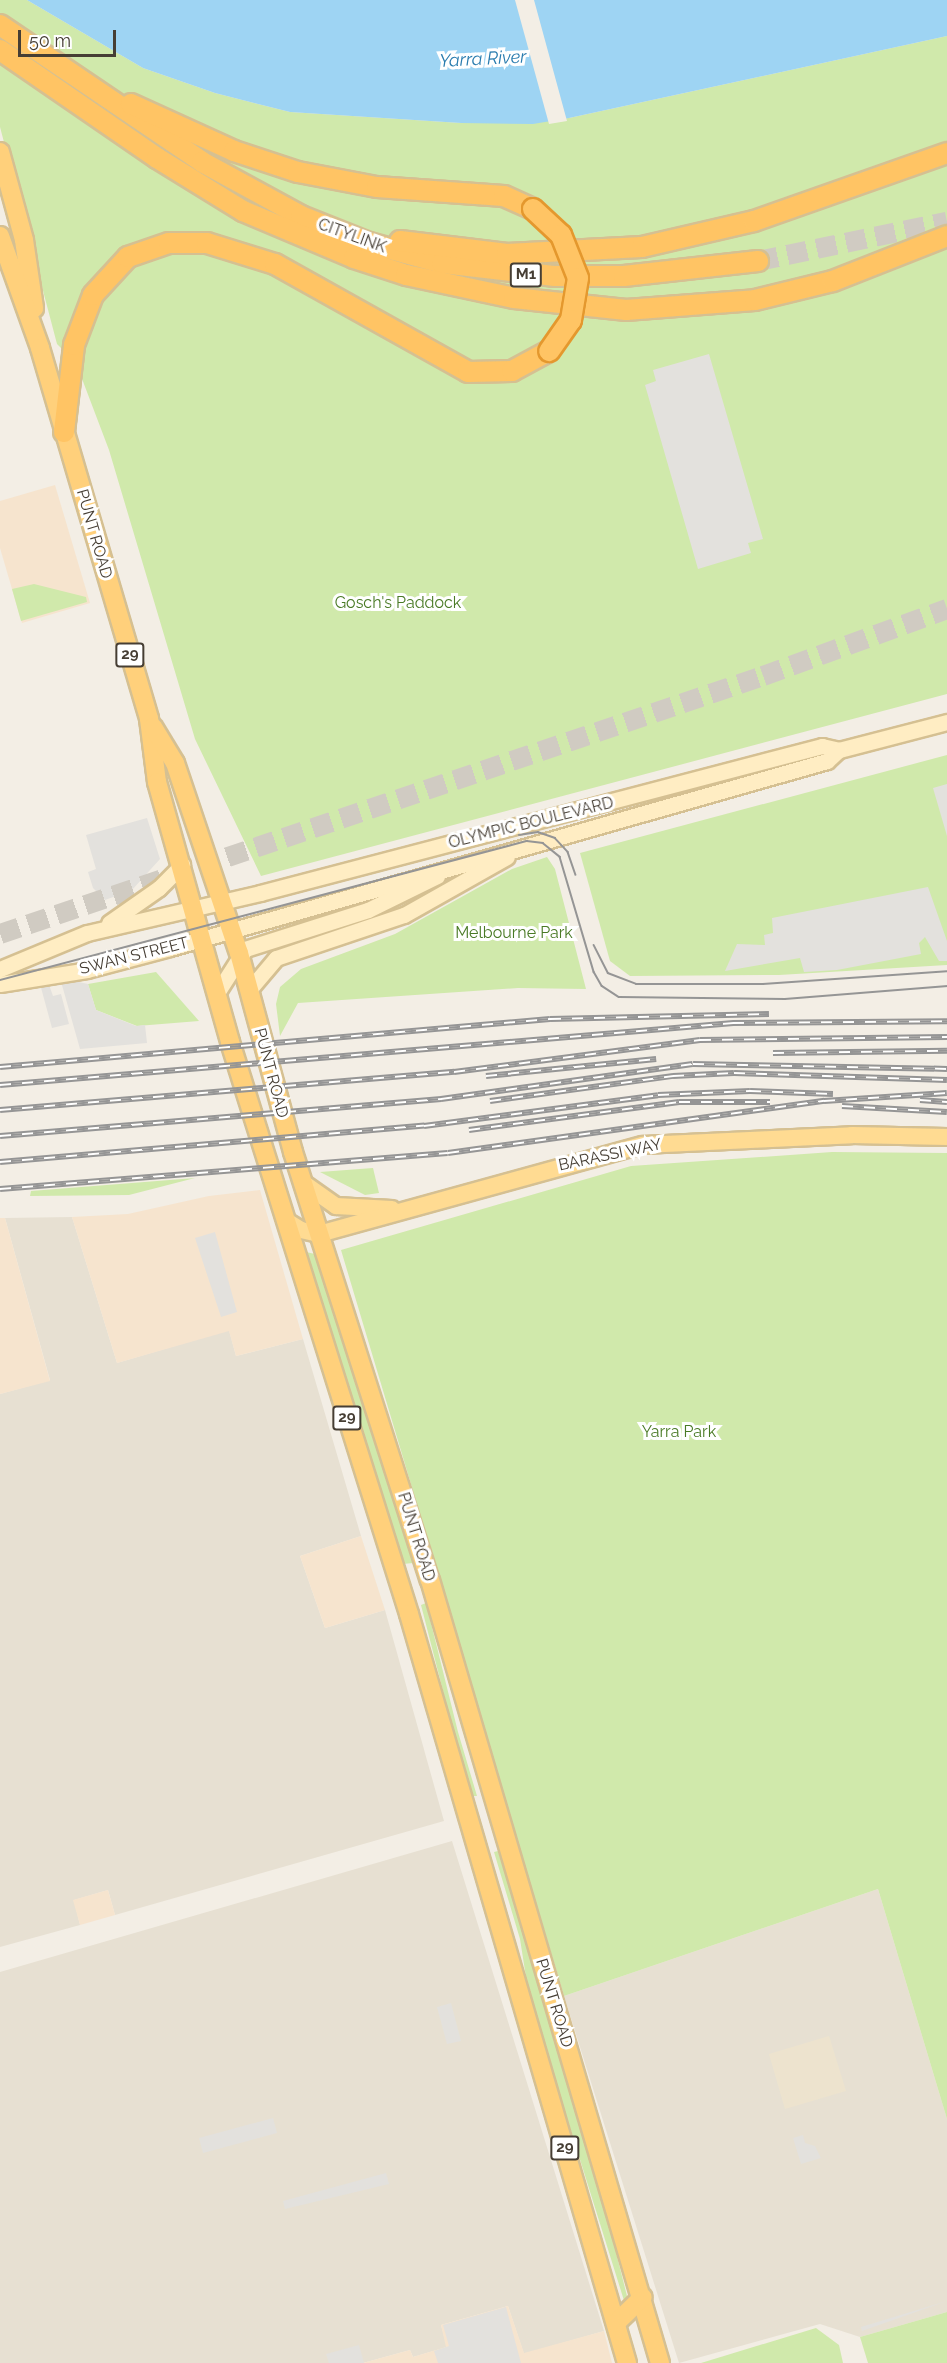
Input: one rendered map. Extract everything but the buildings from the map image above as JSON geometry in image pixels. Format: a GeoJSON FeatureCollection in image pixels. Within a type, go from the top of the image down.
{"type":"FeatureCollection","features":[{"type":"Feature","properties":{"kind":"highway"},"geometry":{"type":"LineString","coordinates":[[0,25],[71,76],[173,133],[334,181],[504,196],[532,209],[561,235],[578,278],[571,320],[549,351],[512,371],[468,372],[275,264],[207,243],[169,243],[128,257],[97,288],[74,345],[64,432]]}},
{"type":"Feature","properties":{"kind":"highway","name":"M1"},"geometry":{"type":"LineString","coordinates":[[0,50],[157,158],[243,211],[354,258],[455,286],[594,309],[670,309],[755,300],[833,280],[947,236]]}},
{"type":"Feature","properties":{"kind":"highway","name":"CITYLINK"},"geometry":{"type":"LineString","coordinates":[[173,133],[301,216],[415,256],[512,273],[624,276],[758,261]]}},
{"type":"Feature","properties":{"kind":"highway","name":"PUNT ROAD"},"geometry":{"type":"LineString","coordinates":[[0,152],[24,240],[40,348]]}},
{"type":"Feature","properties":{"kind":"highway"},"geometry":{"type":"LineString","coordinates":[[301,216],[393,240],[468,251],[606,250],[682,240],[754,221],[947,153]]}},
{"type":"Feature","properties":{"kind":"highway","name":"PUNT ROAD"},"geometry":{"type":"LineString","coordinates":[[0,236],[40,348],[149,719],[157,782],[201,939],[285,1220],[409,1614],[627,2363]]}},
{"type":"Feature","properties":{"kind":"highway","name":"PUNT ROAD"},"geometry":{"type":"LineString","coordinates":[[149,719],[175,764],[239,953],[302,1182],[429,1580],[643,2297],[660,2363]]}},
{"type":"Feature","properties":{"kind":"highway"},"geometry":{"type":"LineString","coordinates":[[616,2323],[643,2297]]}},
{"type":"Feature","properties":{"kind":"main road","name":"OLYMPIC BOULEVARD"},"geometry":{"type":"LineString","coordinates":[[223,902],[822,746],[838,750],[947,722]]}},
{"type":"Feature","properties":{"kind":"main road","name":"OLYMPIC BOULEVARD"},"geometry":{"type":"LineString","coordinates":[[231,929],[460,863],[520,850],[827,761],[838,750]]}},
{"type":"Feature","properties":{"kind":"main road"},"geometry":{"type":"LineString","coordinates":[[217,993],[239,953],[368,910],[460,863],[529,824]]}},
{"type":"Feature","properties":{"kind":"main road"},"geometry":{"type":"LineString","coordinates":[[445,844],[456,851],[460,863],[453,890]]}},
{"type":"Feature","properties":{"kind":"main road"},"geometry":{"type":"LineString","coordinates":[[249,990],[268,965],[282,956],[370,929],[453,890],[520,850]]}},
{"type":"Feature","properties":{"kind":"main road"},"geometry":{"type":"LineString","coordinates":[[87,933],[159,888],[182,865]]}},
{"type":"Feature","properties":{"kind":"main road","name":"SWAN STREET"},"geometry":{"type":"LineString","coordinates":[[0,969],[87,933],[223,902]]}},
{"type":"Feature","properties":{"kind":"main road","name":"SWAN STREET"},"geometry":{"type":"LineString","coordinates":[[0,984],[87,970],[231,929]]}},
{"type":"Feature","properties":{"kind":"main road","name":"BARASSI WAY"},"geometry":{"type":"LineString","coordinates":[[319,1234],[643,1145],[852,1135],[947,1137]]}},
{"type":"Feature","properties":{"kind":"main road"},"geometry":{"type":"LineString","coordinates":[[302,1182],[340,1207],[402,1210]]}},
{"type":"Feature","properties":{"kind":"main road"},"geometry":{"type":"LineString","coordinates":[[285,1220],[301,1230],[319,1234]]}},
{"type":"Feature","properties":{"kind":"shaded area"},"geometry":{"type":"Polygon","coordinates":[[[709,354],[763,539],[748,543],[751,553],[698,569],[645,385],[656,381],[653,370],[709,354]]]}},
{"type":"Feature","properties":{"kind":"shaded area"},"geometry":{"type":"Polygon","coordinates":[[[55,485],[90,603],[22,623],[0,548],[0,501],[55,485]]]}},
{"type":"Feature","properties":{"kind":"shaded area"},"geometry":{"type":"Polygon","coordinates":[[[947,784],[947,836],[933,788],[947,784]]]}},
{"type":"Feature","properties":{"kind":"shaded area"},"geometry":{"type":"Polygon","coordinates":[[[147,818],[160,859],[132,890],[105,900],[93,888],[88,872],[96,869],[86,835],[147,818]]]}},
{"type":"Feature","properties":{"kind":"shaded area"},"geometry":{"type":"Polygon","coordinates":[[[928,887],[947,941],[947,961],[939,961],[925,937],[919,943],[921,954],[837,970],[804,972],[800,958],[725,971],[737,944],[765,945],[764,935],[773,933],[772,918],[928,887]]]}},
{"type":"Feature","properties":{"kind":"shaded area"},"geometry":{"type":"Polygon","coordinates":[[[60,978],[88,984],[96,1010],[136,1026],[145,1025],[147,1043],[80,1049],[60,978]]]}},
{"type":"Feature","properties":{"kind":"shaded area"},"geometry":{"type":"Polygon","coordinates":[[[48,982],[53,996],[61,994],[69,1024],[52,1028],[40,984],[48,982]]]}},
{"type":"Feature","properties":{"kind":"shaded area"},"geometry":{"type":"Polygon","coordinates":[[[260,1190],[303,1339],[236,1356],[229,1331],[117,1363],[72,1217],[128,1214],[209,1196],[260,1190]]]}},
{"type":"Feature","properties":{"kind":"shaded area"},"geometry":{"type":"Polygon","coordinates":[[[72,1217],[117,1363],[229,1330],[236,1356],[303,1339],[361,1536],[300,1556],[325,1628],[385,1610],[444,1821],[115,1915],[108,1890],[74,1900],[80,1925],[0,1947],[0,1394],[50,1380],[5,1218],[72,1217]]]}},
{"type":"Feature","properties":{"kind":"shaded area"},"geometry":{"type":"Polygon","coordinates":[[[0,1218],[5,1218],[50,1381],[0,1394],[0,1218]]]}},
{"type":"Feature","properties":{"kind":"shaded area"},"geometry":{"type":"Polygon","coordinates":[[[215,1232],[237,1312],[221,1317],[195,1238],[215,1232]]]}},
{"type":"Feature","properties":{"kind":"shaded area"},"geometry":{"type":"Polygon","coordinates":[[[361,1536],[385,1610],[325,1628],[300,1556],[361,1536]]]}},
{"type":"Feature","properties":{"kind":"shaded area"},"geometry":{"type":"Polygon","coordinates":[[[452,1841],[604,2331],[524,2354],[508,2306],[441,2325],[447,2347],[413,2357],[410,2350],[363,2363],[0,2363],[0,1972],[452,1841]]]}},
{"type":"Feature","properties":{"kind":"shaded area"},"geometry":{"type":"Polygon","coordinates":[[[878,1889],[947,2119],[947,2312],[860,2337],[820,2324],[679,2363],[564,1996],[878,1889]]]}},
{"type":"Feature","properties":{"kind":"shaded area"},"geometry":{"type":"Polygon","coordinates":[[[108,1890],[115,1915],[80,1925],[73,1900],[108,1890]]]}},
{"type":"Feature","properties":{"kind":"shaded area"},"geometry":{"type":"Polygon","coordinates":[[[451,2003],[461,2041],[447,2044],[437,2007],[451,2003]]]}},
{"type":"Feature","properties":{"kind":"shaded area"},"geometry":{"type":"Polygon","coordinates":[[[829,2036],[846,2091],[785,2109],[769,2054],[829,2036]]]}},
{"type":"Feature","properties":{"kind":"shaded area"},"geometry":{"type":"Polygon","coordinates":[[[273,2118],[277,2133],[203,2153],[199,2138],[273,2118]]]}},
{"type":"Feature","properties":{"kind":"shaded area"},"geometry":{"type":"Polygon","coordinates":[[[803,2135],[805,2143],[815,2146],[821,2158],[801,2164],[793,2138],[803,2135]]]}},
{"type":"Feature","properties":{"kind":"shaded area"},"geometry":{"type":"Polygon","coordinates":[[[386,2173],[389,2184],[285,2209],[283,2201],[386,2173]]]}},
{"type":"Feature","properties":{"kind":"shaded area"},"geometry":{"type":"Polygon","coordinates":[[[947,2301],[862,2331],[861,2327],[947,2301]]]}},
{"type":"Feature","properties":{"kind":"shaded area"},"geometry":{"type":"Polygon","coordinates":[[[508,2306],[524,2353],[604,2331],[612,2363],[363,2363],[410,2350],[413,2357],[446,2347],[441,2325],[508,2306]]]}},
{"type":"Feature","properties":{"kind":"shaded area"},"geometry":{"type":"Polygon","coordinates":[[[506,2307],[521,2363],[438,2363],[434,2351],[449,2346],[443,2325],[506,2307]]]}},
{"type":"Feature","properties":{"kind":"shaded area"},"geometry":{"type":"Polygon","coordinates":[[[359,2345],[364,2363],[329,2363],[326,2354],[359,2345]]]}},
{"type":"Feature","properties":{"kind":"green space","name":"Gosch's Paddock"},"geometry":{"type":"Polygon","coordinates":[[[0,0],[27,0],[143,68],[215,93],[290,112],[461,123],[569,118],[947,36],[947,694],[261,876],[195,739],[109,450],[76,363],[57,344],[0,127],[0,0]]]}},
{"type":"Feature","properties":{"kind":"green space"},"geometry":{"type":"Polygon","coordinates":[[[34,584],[86,597],[87,602],[21,621],[12,589],[34,584]]]}},
{"type":"Feature","properties":{"kind":"green space","name":"Melbourne Park"},"geometry":{"type":"Polygon","coordinates":[[[947,755],[947,965],[779,975],[630,976],[610,961],[580,853],[947,755]]]}},
{"type":"Feature","properties":{"kind":"green space","name":"Melbourne Park"},"geometry":{"type":"Polygon","coordinates":[[[547,857],[555,869],[586,989],[518,988],[298,1003],[280,1036],[276,1004],[280,987],[301,969],[395,934],[512,869],[547,857]]]}},
{"type":"Feature","properties":{"kind":"green space"},"geometry":{"type":"Polygon","coordinates":[[[156,972],[199,1021],[137,1026],[96,1010],[88,984],[156,972]]]}},
{"type":"Feature","properties":{"kind":"green space","name":"Yarra Park"},"geometry":{"type":"Polygon","coordinates":[[[832,1152],[947,1153],[947,2119],[878,1889],[564,1996],[341,1250],[631,1166],[832,1152]]]}},
{"type":"Feature","properties":{"kind":"green space"},"geometry":{"type":"Polygon","coordinates":[[[373,1168],[379,1193],[365,1195],[320,1172],[373,1168]]]}},
{"type":"Feature","properties":{"kind":"green space"},"geometry":{"type":"Polygon","coordinates":[[[195,1178],[129,1195],[30,1196],[31,1191],[195,1178]]]}},
{"type":"Feature","properties":{"kind":"green space"},"geometry":{"type":"Polygon","coordinates":[[[306,1252],[315,1254],[413,1563],[403,1564],[306,1252]]]}},
{"type":"Feature","properties":{"kind":"green space"},"geometry":{"type":"Polygon","coordinates":[[[426,1603],[458,1732],[477,1796],[473,1796],[452,1726],[421,1605],[426,1603]]]}},
{"type":"Feature","properties":{"kind":"green space"},"geometry":{"type":"Polygon","coordinates":[[[498,1851],[597,2177],[628,2300],[626,2307],[529,1996],[520,1939],[494,1852],[498,1851]]]}},
{"type":"Feature","properties":{"kind":"green space"},"geometry":{"type":"Polygon","coordinates":[[[947,2312],[947,2363],[868,2363],[860,2337],[947,2312]]]}},
{"type":"Feature","properties":{"kind":"green space"},"geometry":{"type":"Polygon","coordinates":[[[816,2328],[839,2345],[843,2363],[701,2363],[816,2328]]]}},
{"type":"Feature","properties":{"kind":"water","name":"Yarra River"},"geometry":{"type":"Polygon","coordinates":[[[27,0],[947,0],[947,36],[569,118],[533,124],[461,123],[290,112],[215,93],[143,68],[27,0]]]}},
{"type":"Feature","properties":{"kind":"pier"},"geometry":{"type":"Polygon","coordinates":[[[515,0],[534,0],[567,121],[549,124],[515,0]]]}},
{"type":"Feature","properties":{"kind":"tunnel"},"geometry":{"type":"LineString","coordinates":[[758,261],[947,222]]}},
{"type":"Feature","properties":{"kind":"tunnel"},"geometry":{"type":"LineString","coordinates":[[0,934],[763,676],[947,609]]}},
{"type":"Feature","properties":{"kind":"tram line"},"geometry":{"type":"LineString","coordinates":[[519,835],[538,832],[555,838],[568,852],[576,875]]}},
{"type":"Feature","properties":{"kind":"tram line"},"geometry":{"type":"LineString","coordinates":[[0,980],[527,841],[543,843],[560,857],[594,972],[602,986],[619,997],[785,999],[947,986]]}},
{"type":"Feature","properties":{"kind":"tram line"},"geometry":{"type":"LineString","coordinates":[[594,945],[608,973],[636,984],[763,984],[947,971]]}},
{"type":"Feature","properties":{"kind":"railway"},"geometry":{"type":"LineString","coordinates":[[0,1067],[550,1019],[769,1014]]}},
{"type":"Feature","properties":{"kind":"railway"},"geometry":{"type":"LineString","coordinates":[[0,1085],[733,1023],[947,1021]]}},
{"type":"Feature","properties":{"kind":"railway"},"geometry":{"type":"LineString","coordinates":[[0,1110],[454,1072],[700,1040],[947,1037]]}},
{"type":"Feature","properties":{"kind":"railway"},"geometry":{"type":"LineString","coordinates":[[773,1053],[947,1051]]}},
{"type":"Feature","properties":{"kind":"railway"},"geometry":{"type":"LineString","coordinates":[[486,1076],[656,1059]]}},
{"type":"Feature","properties":{"kind":"railway"},"geometry":{"type":"LineString","coordinates":[[0,1136],[441,1099],[693,1064],[947,1069]]}},
{"type":"Feature","properties":{"kind":"railway"},"geometry":{"type":"LineString","coordinates":[[490,1101],[673,1076],[734,1073],[947,1080]]}},
{"type":"Feature","properties":{"kind":"railway"},"geometry":{"type":"LineString","coordinates":[[0,1162],[424,1126],[658,1095],[750,1091],[833,1094]]}},
{"type":"Feature","properties":{"kind":"railway"},"geometry":{"type":"LineString","coordinates":[[0,1189],[448,1153],[824,1101],[947,1093]]}},
{"type":"Feature","properties":{"kind":"railway"},"geometry":{"type":"LineString","coordinates":[[920,1100],[947,1102]]}},
{"type":"Feature","properties":{"kind":"railway"},"geometry":{"type":"LineString","coordinates":[[469,1130],[679,1102],[770,1102]]}},
{"type":"Feature","properties":{"kind":"railway"},"geometry":{"type":"LineString","coordinates":[[842,1106],[947,1112]]}}]}
